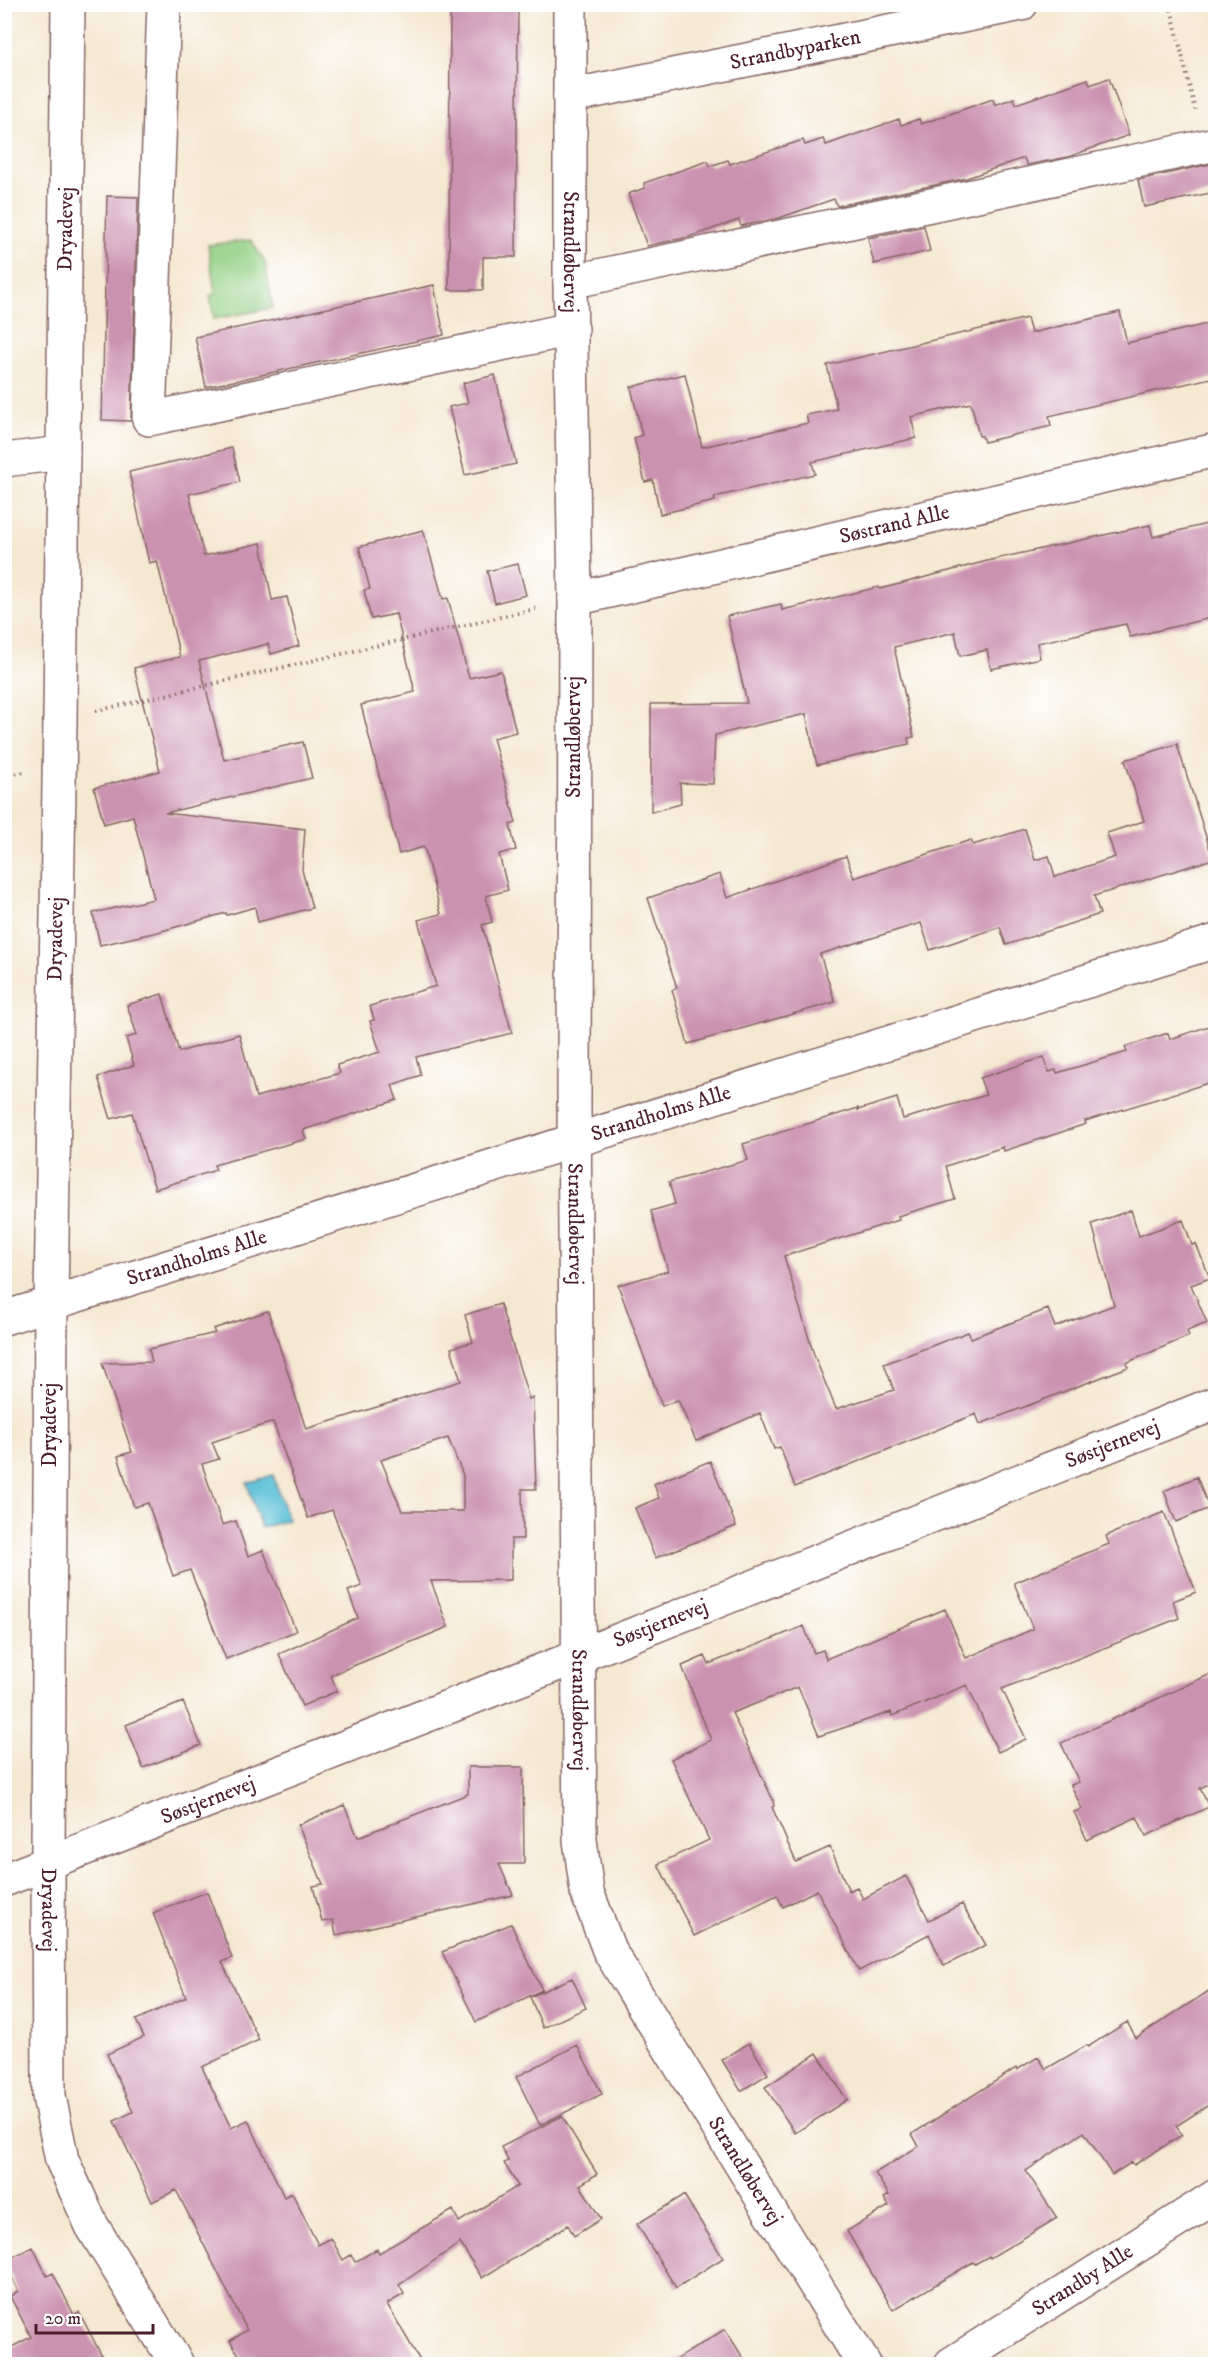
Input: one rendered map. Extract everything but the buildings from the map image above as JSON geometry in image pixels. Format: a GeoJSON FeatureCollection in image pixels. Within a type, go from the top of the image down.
{"type":"FeatureCollection","features":[{"type":"Feature","properties":{"kind":"street","name":"Dryadevej"},"geometry":{"type":"LineString","coordinates":[[68,4],[51,1304],[49,2096],[62,2160],[92,2226],[177,2364]]}},
{"type":"Feature","properties":{"kind":"street"},"geometry":{"type":"LineString","coordinates":[[164,4],[149,419],[572,329]]}},
{"type":"Feature","properties":{"kind":"street","name":"Strandløbervej"},"geometry":{"type":"LineString","coordinates":[[570,4],[570,282],[574,599],[574,1141],[580,1840],[587,1892],[609,1950],[864,2364]]}},
{"type":"Feature","properties":{"kind":"street","name":"Strandbyparken"},"geometry":{"type":"LineString","coordinates":[[570,96],[1021,4]]}},
{"type":"Feature","properties":{"kind":"street"},"geometry":{"type":"LineString","coordinates":[[570,282],[1209,145]]}},
{"type":"Feature","properties":{"kind":"street","name":"Søstrand Alle"},"geometry":{"type":"LineString","coordinates":[[574,599],[1215,450]]}},
{"type":"Feature","properties":{"kind":"street"},"geometry":{"type":"LineString","coordinates":[[4,460],[63,453]]}},
{"type":"Feature","properties":{"kind":"street","name":"Strandholms Alle"},"geometry":{"type":"LineString","coordinates":[[4,1318],[1215,941]]}},
{"type":"Feature","properties":{"kind":"street","name":"Søstjernevej"},"geometry":{"type":"LineString","coordinates":[[4,1880],[579,1656],[1215,1402]]}},
{"type":"Feature","properties":{"kind":"street","name":"Strandby Alle"},"geometry":{"type":"LineString","coordinates":[[951,2364],[1215,2196]]}},
{"type":"Feature","properties":{"kind":"path"},"geometry":{"type":"LineString","coordinates":[[1170,4],[1209,145]]}},
{"type":"Feature","properties":{"kind":"path"},"geometry":{"type":"LineString","coordinates":[[60,719],[574,599]]}},
{"type":"Feature","properties":{"kind":"green space"},"geometry":{"type":"Polygon","coordinates":[[[251,240],[265,262],[273,308],[214,319],[210,295],[215,294],[208,245],[251,240]]]}},
{"type":"Feature","properties":{"kind":"water"},"geometry":{"type":"Polygon","coordinates":[[[273,1475],[288,1520],[261,1528],[247,1483],[273,1475]]]}}]}
